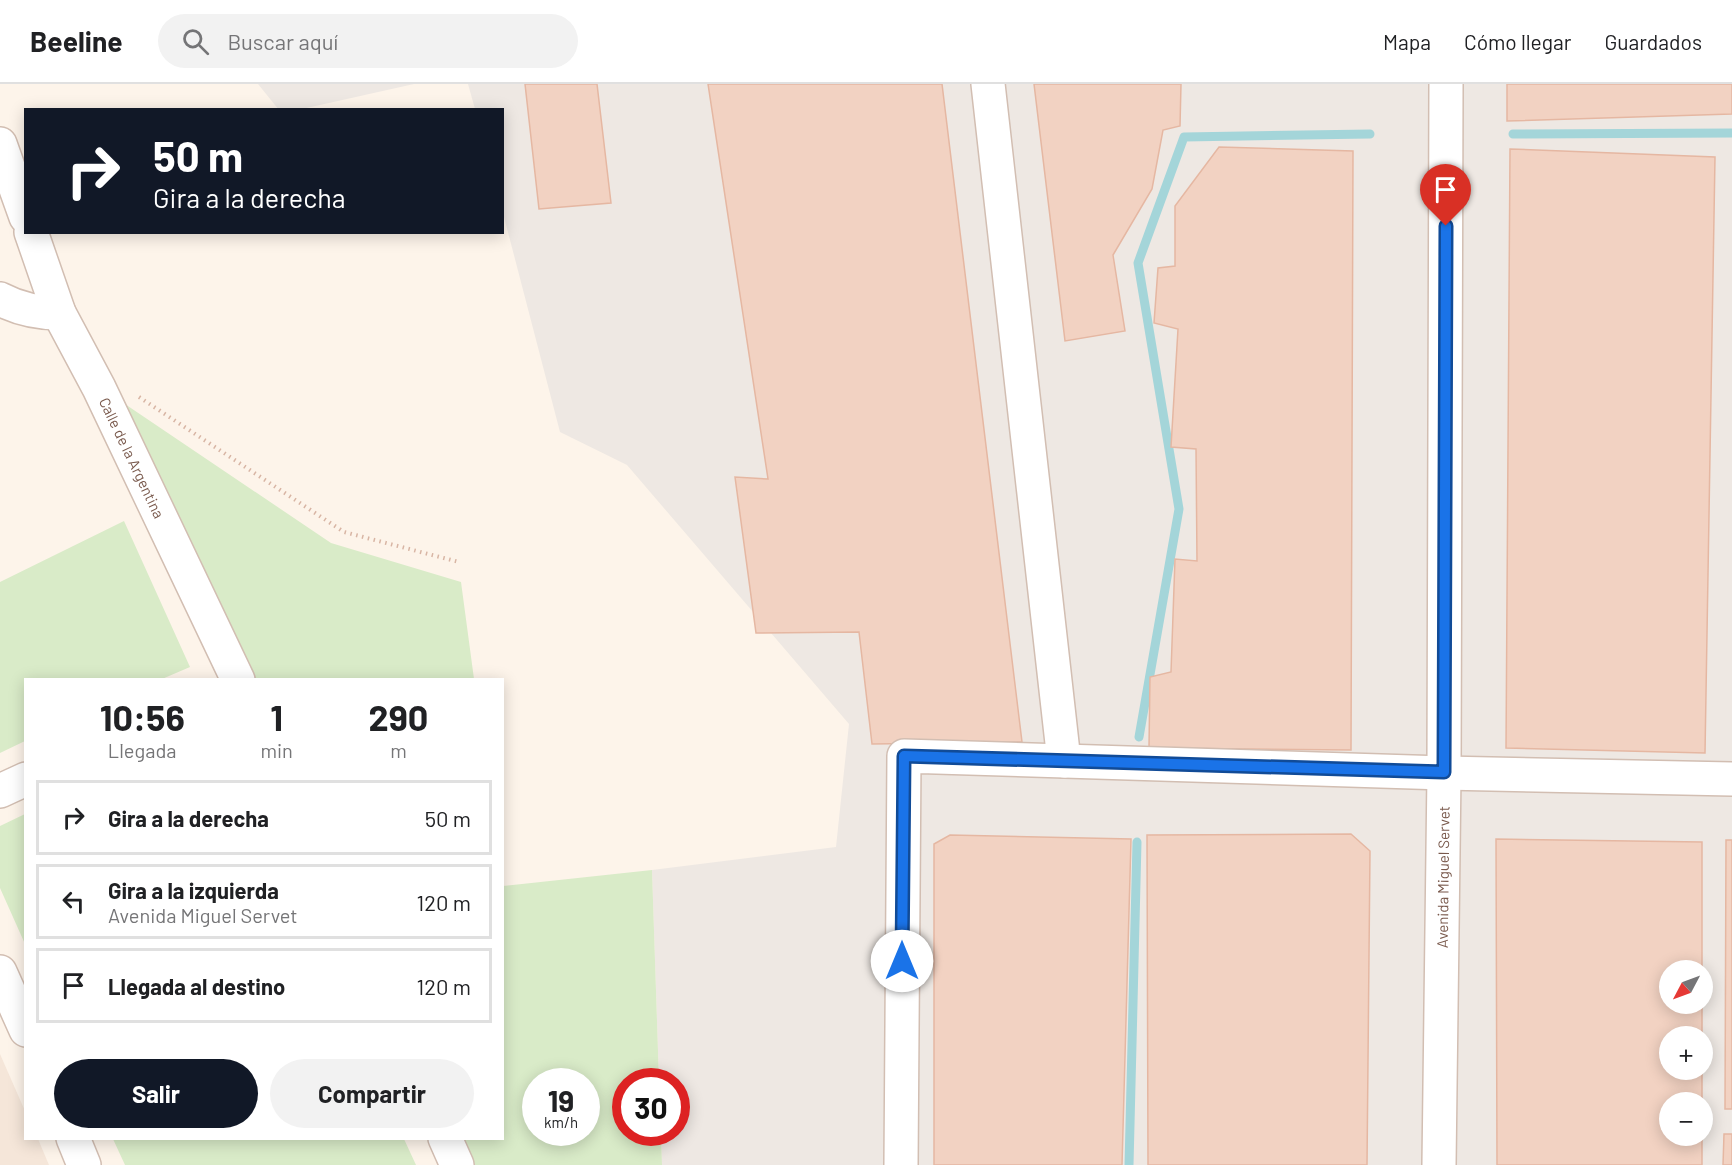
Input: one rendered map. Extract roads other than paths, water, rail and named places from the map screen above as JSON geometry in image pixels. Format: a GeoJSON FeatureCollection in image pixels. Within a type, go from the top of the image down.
{"type":"FeatureCollection","features":[{"type":"Feature","properties":{"kind":"street"},"geometry":{"type":"LineString","coordinates":[[988,84],[1064,761]]}},
{"type":"Feature","properties":{"kind":"street","name":"Avenida Miguel Servet"},"geometry":{"type":"LineString","coordinates":[[1439,1165],[1444,772],[1446,84]]}},
{"type":"Feature","properties":{"kind":"street"},"geometry":{"type":"LineString","coordinates":[[0,144],[24,211]]}},
{"type":"Feature","properties":{"kind":"street","name":"Calle de la Argentina"},"geometry":{"type":"LineString","coordinates":[[32,234],[59,313],[99,388],[237,678]]}},
{"type":"Feature","properties":{"kind":"street"},"geometry":{"type":"LineString","coordinates":[[0,299],[14,306],[39,313],[59,313]]}},
{"type":"Feature","properties":{"kind":"street"},"geometry":{"type":"LineString","coordinates":[[901,1165],[904,756],[1732,779]]}},
{"type":"Feature","properties":{"kind":"street"},"geometry":{"type":"LineString","coordinates":[[0,791],[24,780]]}},
{"type":"Feature","properties":{"kind":"street"},"geometry":{"type":"LineString","coordinates":[[0,972],[24,1025]]}},
{"type":"Feature","properties":{"kind":"street"},"geometry":{"type":"LineString","coordinates":[[74,1140],[84,1165]]}},
{"type":"Feature","properties":{"kind":"street"},"geometry":{"type":"LineString","coordinates":[[447,1140],[457,1165]]}},
{"type":"Feature","properties":{"kind":"waterway"},"geometry":{"type":"LineString","coordinates":[[1513,134],[1732,133]]}},
{"type":"Feature","properties":{"kind":"waterway"},"geometry":{"type":"LineString","coordinates":[[1139,737],[1179,509],[1138,263],[1184,137],[1370,134]]}},
{"type":"Feature","properties":{"kind":"waterway"},"geometry":{"type":"LineString","coordinates":[[1129,1165],[1137,842]]}}]}
